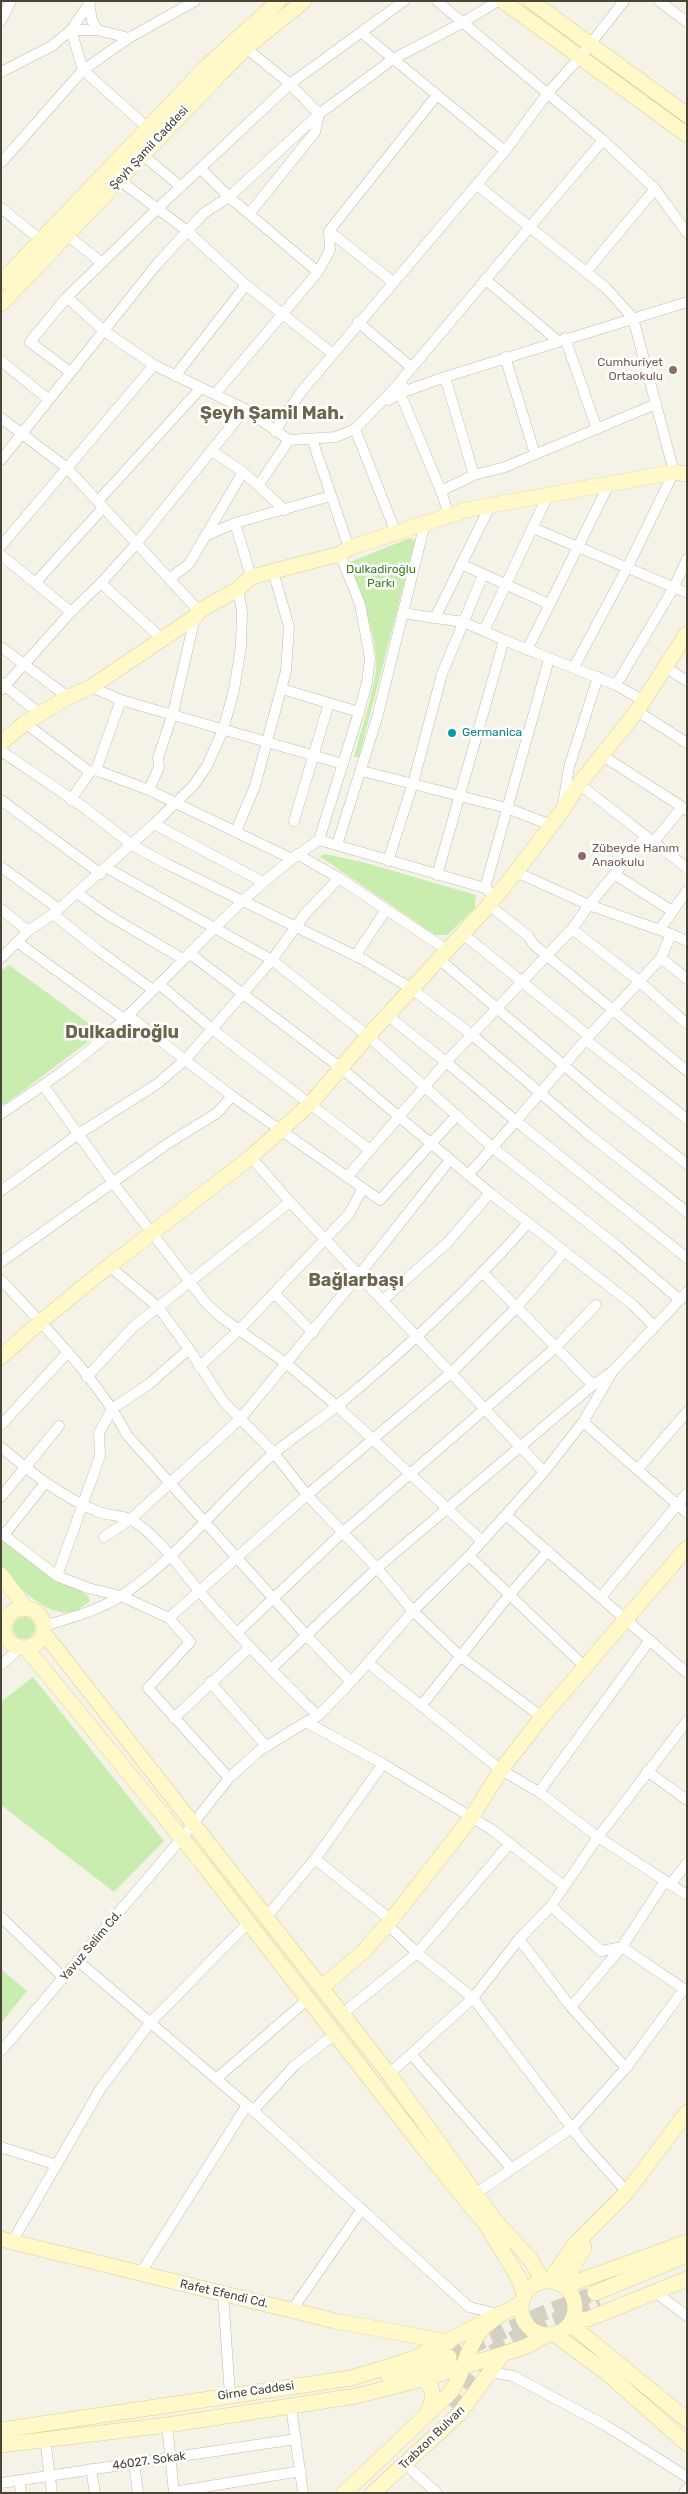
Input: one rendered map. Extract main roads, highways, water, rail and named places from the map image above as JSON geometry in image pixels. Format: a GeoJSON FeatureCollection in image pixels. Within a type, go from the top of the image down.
{"type":"FeatureCollection","features":[{"type":"Feature","properties":{"kind":"main road","name":"Şeyh Şamil Caddesi"},"geometry":{"type":"LineString","coordinates":[[1,282],[227,46],[279,1]]}},
{"type":"Feature","properties":{"kind":"main road","name":"Şeyh Şamil Caddesi"},"geometry":{"type":"LineString","coordinates":[[1,304],[246,48],[304,1]]}},
{"type":"Feature","properties":{"kind":"main road"},"geometry":{"type":"LineString","coordinates":[[503,1],[586,50],[687,115]]}},
{"type":"Feature","properties":{"kind":"main road"},"geometry":{"type":"LineString","coordinates":[[531,1],[687,135]]}},
{"type":"Feature","properties":{"kind":"main road"},"geometry":{"type":"LineString","coordinates":[[1,744],[25,723],[68,697],[91,687],[161,638],[238,588],[251,577],[344,551],[449,515],[548,495],[680,473]]}},
{"type":"Feature","properties":{"kind":"main road"},"geometry":{"type":"LineString","coordinates":[[1,1357],[40,1322],[109,1266],[153,1235],[251,1158],[311,1103],[368,1036],[463,934],[490,897],[516,872],[562,811],[578,784],[603,756],[641,706],[687,633]]}},
{"type":"Feature","properties":{"kind":"main road"},"geometry":{"type":"LineString","coordinates":[[322,1987],[363,1952],[389,1922],[471,1818],[501,1770],[542,1717],[687,1548]]}},
{"type":"Feature","properties":{"kind":"main road"},"geometry":{"type":"LineString","coordinates":[[1,1575],[27,1609],[39,1615],[44,1629],[192,1824],[267,1916],[389,2074],[493,2218],[530,2259],[574,2299],[575,2306],[571,2322],[561,2332],[527,2346],[423,2380]]}},
{"type":"Feature","properties":{"kind":"main road"},"geometry":{"type":"LineString","coordinates":[[27,1609],[14,1611],[3,1625],[9,1642],[23,1648],[181,1839],[487,2226],[520,2280],[523,2318],[527,2325],[532,2330],[550,2335],[608,2374],[687,2444]]}},
{"type":"Feature","properties":{"kind":"main road"},"geometry":{"type":"LineString","coordinates":[[23,1648],[37,1643],[44,1629]]}},
{"type":"Feature","properties":{"kind":"main road"},"geometry":{"type":"LineString","coordinates":[[555,2283],[578,2258],[606,2215],[627,2192],[687,2112]]}},
{"type":"Feature","properties":{"kind":"main road","name":"Rafet Efendi Cd."},"geometry":{"type":"LineString","coordinates":[[6,2241],[449,2349]]}},
{"type":"Feature","properties":{"kind":"main road"},"geometry":{"type":"LineString","coordinates":[[523,2300],[532,2286],[555,2283],[687,2242]]}},
{"type":"Feature","properties":{"kind":"main road"},"geometry":{"type":"LineString","coordinates":[[687,2255],[597,2298],[687,2268]]}},
{"type":"Feature","properties":{"kind":"main road"},"geometry":{"type":"LineString","coordinates":[[571,2322],[588,2318],[687,2279]]}},
{"type":"Feature","properties":{"kind":"main road","name":"Trabzon Bulvarı"},"geometry":{"type":"LineString","coordinates":[[344,2493],[450,2393],[465,2365],[473,2342],[499,2314],[523,2300]]}},
{"type":"Feature","properties":{"kind":"main road","name":"Girne Caddesi"},"geometry":{"type":"LineString","coordinates":[[1,2435],[324,2390],[417,2370],[499,2314]]}},
{"type":"Feature","properties":{"kind":"main road"},"geometry":{"type":"LineString","coordinates":[[571,2322],[687,2420]]}},
{"type":"Feature","properties":{"kind":"main road","name":"Girne Caddesi"},"geometry":{"type":"LineString","coordinates":[[1,2430],[351,2378],[449,2349]]}},
{"type":"Feature","properties":{"kind":"main road","name":"Trabzon Bulvarı"},"geometry":{"type":"LineString","coordinates":[[373,2493],[460,2413],[503,2354]]}},
{"type":"Feature","properties":{"kind":"main road"},"geometry":{"type":"LineString","coordinates":[[423,2380],[430,2384],[433,2392],[433,2400],[426,2416]]}},
{"type":"Feature","properties":{"kind":"main road","name":"Girne Caddesi"},"geometry":{"type":"LineString","coordinates":[[1,2445],[167,2425],[356,2396],[423,2380]]}},
{"type":"Feature","properties":{"kind":"main road"},"geometry":{"type":"LineString","coordinates":[[362,2493],[450,2406]]}},
{"type":"Feature","properties":{"kind":"tunnel"},"geometry":{"type":"LineString","coordinates":[[449,2357],[541,2314],[595,2293]]}},
{"type":"Feature","properties":{"kind":"tunnel"},"geometry":{"type":"LineString","coordinates":[[450,2406],[477,2368],[508,2341],[560,2318],[600,2304]]}},
{"type":"Feature","properties":{"kind":"place","name":"Cumhuriyet Ortaokulu"},"geometry":{"type":"Point","coordinates":[673,370]}},
{"type":"Feature","properties":{"kind":"place","name":"Germanica"},"geometry":{"type":"Point","coordinates":[452,733]}},
{"type":"Feature","properties":{"kind":"place","name":"Zübeyde Hanım Anaokulu"},"geometry":{"type":"Point","coordinates":[582,856]}},
{"type":"Feature","properties":{"kind":"district","name":"Şeyh Şamil Mah."},"geometry":{"type":"Point","coordinates":[272,414]}},
{"type":"Feature","properties":{"kind":"district","name":"Dulkadiroğlu"},"geometry":{"type":"Point","coordinates":[122,1033]}},
{"type":"Feature","properties":{"kind":"district","name":"Bağlarbaşı"},"geometry":{"type":"Point","coordinates":[356,1281]}},
{"type":"Feature","properties":{"kind":"park label","name":"Dulkadiroğlu Parkı"},"geometry":{"type":"Point","coordinates":[381,577]}}]}
